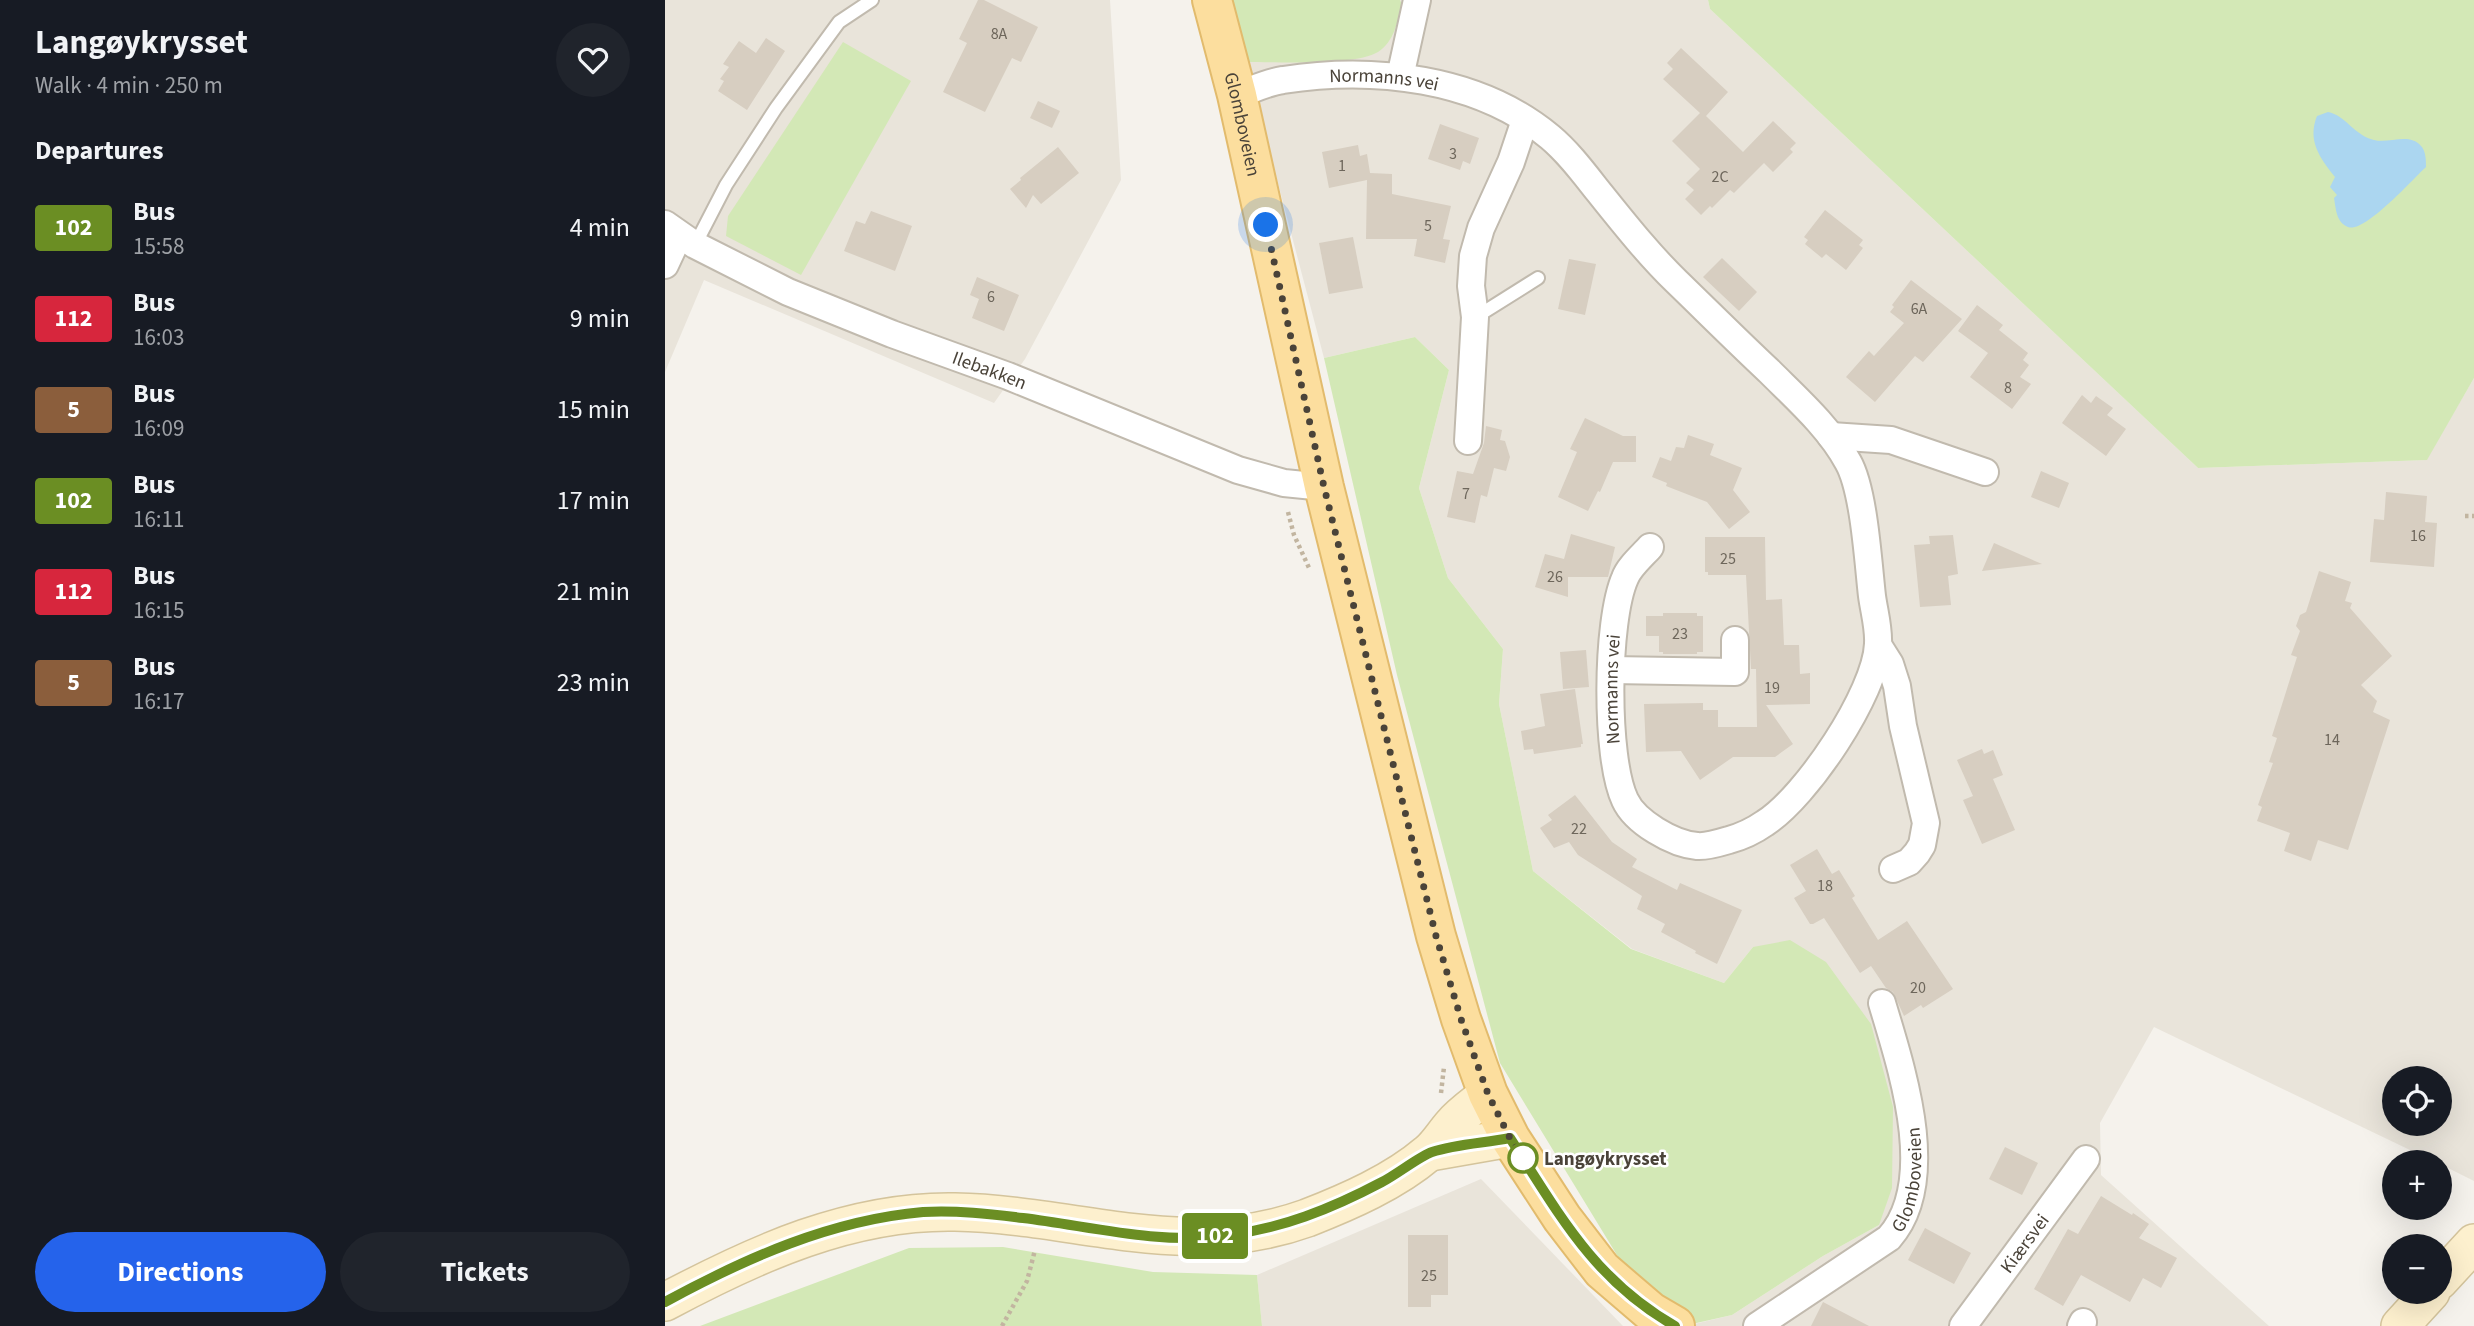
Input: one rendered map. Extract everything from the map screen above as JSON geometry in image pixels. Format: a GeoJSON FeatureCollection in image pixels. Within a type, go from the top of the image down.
{"type":"FeatureCollection","features":[{"type":"Feature","properties":{"kind":"main road","name":"Glomboveien"},"geometry":{"type":"LineString","coordinates":[[1212,0],[1237,94],[1324,487],[1436,936],[1461,1019],[1488,1094],[1510,1138],[1568,1227],[1602,1270],[1651,1312],[1675,1326]]}},
{"type":"Feature","properties":{"kind":"main road"},"geometry":{"type":"LineString","coordinates":[[665,1302],[715,1275],[786,1244],[845,1225],[887,1216],[957,1212],[1173,1237],[1220,1236],[1258,1231],[1304,1219],[1347,1201],[1401,1172],[1430,1152],[1454,1122],[1488,1094]]}},
{"type":"Feature","properties":{"kind":"main road"},"geometry":{"type":"LineString","coordinates":[[1430,1152],[1510,1138]]}},
{"type":"Feature","properties":{"kind":"main road"},"geometry":{"type":"LineString","coordinates":[[2452,1267],[2474,1242]]}},
{"type":"Feature","properties":{"kind":"main road"},"geometry":{"type":"LineString","coordinates":[[2400,1326],[2420,1304]]}},
{"type":"Feature","properties":{"kind":"street"},"geometry":{"type":"LineString","coordinates":[[1400,77],[1417,0]]}},
{"type":"Feature","properties":{"kind":"street","name":"Normanns vei"},"geometry":{"type":"LineString","coordinates":[[1237,94],[1280,80],[1338,76],[1400,77],[1431,81],[1465,90],[1496,103],[1550,137],[1574,161],[1667,272],[1788,390],[1831,436],[1851,466],[1861,512],[1878,645],[1866,690],[1841,735],[1807,783],[1767,822],[1732,840],[1699,846],[1672,840],[1648,825],[1625,803],[1611,750],[1611,670],[1615,622],[1625,576],[1650,547]]}},
{"type":"Feature","properties":{"kind":"street"},"geometry":{"type":"LineString","coordinates":[[1468,441],[1475,317],[1471,286],[1473,256],[1481,228],[1511,162],[1525,121]]}},
{"type":"Feature","properties":{"kind":"street"},"geometry":{"type":"LineString","coordinates":[[665,265],[680,235]]}},
{"type":"Feature","properties":{"kind":"street","name":"Ilebakken"},"geometry":{"type":"LineString","coordinates":[[680,235],[788,292],[892,334],[1008,376],[1238,470],[1284,482],[1324,487]]}},
{"type":"Feature","properties":{"kind":"street"},"geometry":{"type":"LineString","coordinates":[[1831,436],[1891,440],[1985,472]]}},
{"type":"Feature","properties":{"kind":"street"},"geometry":{"type":"LineString","coordinates":[[1611,670],[1735,673],[1735,640]]}},
{"type":"Feature","properties":{"kind":"street","name":"Normanns vei"},"geometry":{"type":"LineString","coordinates":[[1878,645],[1890,664],[1896,686],[1926,823],[1923,845],[1909,862],[1893,869]]}},
{"type":"Feature","properties":{"kind":"street","name":"Glomboveien"},"geometry":{"type":"LineString","coordinates":[[1757,1326],[1889,1238],[1905,1215],[1912,1185],[1913,1140],[1898,1058],[1882,1003]]}},
{"type":"Feature","properties":{"kind":"street","name":"Kiærsvei"},"geometry":{"type":"LineString","coordinates":[[1963,1326],[2085,1159]]}},
{"type":"Feature","properties":{"kind":"lane"},"geometry":{"type":"LineString","coordinates":[[680,235],[726,185],[776,108],[839,22],[873,0]]}},
{"type":"Feature","properties":{"kind":"lane"},"geometry":{"type":"LineString","coordinates":[[1475,317],[1538,278]]}},
{"type":"Feature","properties":{"kind":"path"},"geometry":{"type":"LineString","coordinates":[[1288,512],[1294,535]]}},
{"type":"Feature","properties":{"kind":"path"},"geometry":{"type":"LineString","coordinates":[[2465,516],[2474,516]]}},
{"type":"Feature","properties":{"kind":"path"},"geometry":{"type":"LineString","coordinates":[[1002,1326],[1027,1281],[1037,1246]]}},
{"type":"Feature","properties":{"kind":"shaded area"},"geometry":{"type":"Polygon","coordinates":[[[665,0],[1110,0],[1121,180],[1025,359],[994,403],[704,280],[665,372],[665,0]]]}},
{"type":"Feature","properties":{"kind":"shaded area"},"geometry":{"type":"Polygon","coordinates":[[[1400,0],[1708,0],[1710,9],[2198,468],[2426,460],[2474,378],[2474,1181],[2452,1170],[2452,1150],[2410,1150],[2154,1027],[2100,1123],[2101,1175],[2269,1326],[1686,1326],[1732,1315],[1823,1256],[1879,1225],[1753,947],[1724,983],[1632,949],[1533,871],[1499,704],[1503,649],[1448,578],[1419,488],[1449,370],[1415,337],[1324,358],[1246,62],[1310,62],[1389,40],[1396,27],[1402,4],[1400,0]]]}},
{"type":"Feature","properties":{"kind":"shaded area"},"geometry":{"type":"Polygon","coordinates":[[[1481,1179],[1623,1326],[1262,1326],[1257,1275],[1481,1179]]]}},
{"type":"Feature","properties":{"kind":"green space"},"geometry":{"type":"Polygon","coordinates":[[[1230,0],[1400,0],[1402,4],[1395,31],[1388,43],[1378,52],[1352,59],[1314,62],[1246,62],[1230,0]]]}},
{"type":"Feature","properties":{"kind":"green space"},"geometry":{"type":"Polygon","coordinates":[[[1708,0],[2474,0],[2474,378],[2427,460],[2198,468],[1710,9],[1708,0]]]}},
{"type":"Feature","properties":{"kind":"green space"},"geometry":{"type":"Polygon","coordinates":[[[843,42],[911,81],[801,275],[726,236],[728,216],[843,42]]]}},
{"type":"Feature","properties":{"kind":"green space"},"geometry":{"type":"Polygon","coordinates":[[[1415,337],[1449,370],[1419,488],[1448,578],[1503,649],[1499,704],[1533,871],[1631,949],[1724,983],[1753,947],[1790,940],[1826,962],[1871,1024],[1893,1107],[1892,1188],[1879,1225],[1823,1256],[1732,1315],[1692,1324],[1623,1265],[1500,1063],[1397,675],[1324,358],[1415,337]]]}},
{"type":"Feature","properties":{"kind":"green space"},"geometry":{"type":"Polygon","coordinates":[[[1003,1247],[1153,1272],[1257,1275],[1262,1326],[700,1326],[909,1248],[1003,1247]]]}},
{"type":"Feature","properties":{"kind":"water"},"geometry":{"type":"Polygon","coordinates":[[[2328,112],[2340,117],[2367,138],[2380,141],[2411,140],[2421,146],[2425,153],[2426,167],[2376,214],[2355,227],[2344,225],[2339,219],[2334,198],[2337,195],[2330,187],[2335,177],[2320,156],[2314,141],[2317,116],[2328,112]]]}},
{"type":"Feature","properties":{"kind":"building"},"geometry":{"type":"Polygon","coordinates":[[[978,0],[984,0],[1038,27],[1021,62],[1012,58],[985,112],[943,92],[967,43],[959,39],[978,0]]]}},
{"type":"Feature","properties":{"kind":"building"},"geometry":{"type":"Polygon","coordinates":[[[766,38],[785,51],[747,110],[718,91],[724,81],[720,79],[729,67],[723,64],[739,41],[756,53],[766,38]]]}},
{"type":"Feature","properties":{"kind":"building"},"geometry":{"type":"Polygon","coordinates":[[[1681,48],[1728,92],[1706,116],[1743,152],[1773,121],[1796,143],[1790,149],[1793,152],[1773,172],[1764,163],[1734,193],[1730,190],[1701,215],[1685,199],[1694,190],[1686,183],[1700,169],[1672,141],[1700,113],[1663,79],[1673,69],[1667,63],[1681,48]]]}},
{"type":"Feature","properties":{"kind":"building"},"geometry":{"type":"Polygon","coordinates":[[[1038,101],[1060,111],[1052,128],[1030,118],[1038,101]]]}},
{"type":"Feature","properties":{"kind":"building"},"geometry":{"type":"Polygon","coordinates":[[[1440,124],[1479,138],[1470,164],[1463,161],[1460,170],[1428,159],[1440,124]]]}},
{"type":"Feature","properties":{"kind":"building"},"geometry":{"type":"Polygon","coordinates":[[[1358,145],[1360,156],[1367,154],[1370,173],[1392,174],[1392,194],[1451,206],[1443,239],[1450,240],[1445,263],[1414,256],[1417,239],[1366,239],[1367,180],[1329,188],[1322,152],[1358,145]]]}},
{"type":"Feature","properties":{"kind":"building"},"geometry":{"type":"Polygon","coordinates":[[[1058,147],[1079,173],[1041,204],[1033,195],[1026,208],[1010,189],[1058,147]]]}},
{"type":"Feature","properties":{"kind":"building"},"geometry":{"type":"Polygon","coordinates":[[[1825,210],[1863,240],[1859,245],[1863,248],[1846,270],[1826,254],[1822,258],[1805,244],[1808,240],[1804,237],[1825,210]]]}},
{"type":"Feature","properties":{"kind":"building"},"geometry":{"type":"Polygon","coordinates":[[[871,211],[912,226],[895,271],[844,251],[856,221],[865,224],[871,211]]]}},
{"type":"Feature","properties":{"kind":"building"},"geometry":{"type":"Polygon","coordinates":[[[1353,237],[1363,288],[1329,294],[1319,243],[1353,237]]]}},
{"type":"Feature","properties":{"kind":"building"},"geometry":{"type":"Polygon","coordinates":[[[1722,258],[1757,292],[1739,311],[1703,277],[1722,258]]]}},
{"type":"Feature","properties":{"kind":"building"},"geometry":{"type":"Polygon","coordinates":[[[1569,259],[1596,264],[1585,315],[1558,309],[1569,259]]]}},
{"type":"Feature","properties":{"kind":"building"},"geometry":{"type":"Polygon","coordinates":[[[977,277],[1019,295],[1004,331],[972,318],[979,299],[970,295],[977,277]]]}},
{"type":"Feature","properties":{"kind":"building"},"geometry":{"type":"Polygon","coordinates":[[[1911,280],[1962,319],[1923,362],[1915,356],[1875,402],[1846,377],[1869,351],[1874,356],[1904,323],[1890,312],[1894,307],[1892,305],[1911,280]]]}},
{"type":"Feature","properties":{"kind":"building"},"geometry":{"type":"Polygon","coordinates":[[[1977,305],[2003,325],[1999,330],[2028,353],[2023,360],[2029,365],[2020,377],[2031,384],[2012,409],[1970,377],[1988,353],[1958,331],[1977,305]]]}},
{"type":"Feature","properties":{"kind":"building"},"geometry":{"type":"Polygon","coordinates":[[[2082,395],[2091,403],[2096,396],[2113,408],[2107,415],[2126,429],[2106,456],[2062,423],[2082,395]]]}},
{"type":"Feature","properties":{"kind":"building"},"geometry":{"type":"Polygon","coordinates":[[[1585,418],[1623,436],[1636,436],[1636,462],[1613,462],[1588,511],[1558,497],[1577,452],[1570,449],[1585,418]]]}},
{"type":"Feature","properties":{"kind":"building"},"geometry":{"type":"Polygon","coordinates":[[[1486,426],[1502,430],[1500,440],[1505,441],[1510,457],[1506,471],[1494,468],[1487,497],[1481,495],[1475,523],[1447,517],[1457,471],[1473,474],[1484,443],[1486,426]]]}},
{"type":"Feature","properties":{"kind":"building"},"geometry":{"type":"Polygon","coordinates":[[[1688,435],[1714,444],[1710,455],[1742,468],[1733,490],[1750,512],[1729,529],[1707,502],[1666,486],[1667,483],[1652,477],[1660,457],[1671,461],[1676,447],[1684,448],[1688,435]]]}},
{"type":"Feature","properties":{"kind":"building"},"geometry":{"type":"Polygon","coordinates":[[[2041,471],[2069,483],[2059,508],[2031,497],[2041,471]]]}},
{"type":"Feature","properties":{"kind":"building"},"geometry":{"type":"Polygon","coordinates":[[[2386,492],[2427,496],[2425,522],[2437,523],[2434,567],[2370,562],[2374,519],[2384,520],[2386,492]]]}},
{"type":"Feature","properties":{"kind":"building"},"geometry":{"type":"Polygon","coordinates":[[[1571,534],[1615,547],[1608,577],[1568,577],[1568,597],[1535,587],[1545,554],[1564,559],[1571,534]]]}},
{"type":"Feature","properties":{"kind":"building"},"geometry":{"type":"Polygon","coordinates":[[[1953,535],[1958,574],[1948,576],[1951,605],[1920,607],[1914,545],[1930,544],[1929,536],[1953,535]]]}},
{"type":"Feature","properties":{"kind":"building"},"geometry":{"type":"Polygon","coordinates":[[[1705,537],[1765,537],[1766,600],[1782,599],[1784,645],[1799,645],[1800,674],[1810,673],[1810,704],[1766,705],[1793,744],[1775,757],[1733,757],[1700,780],[1681,751],[1646,752],[1644,704],[1703,703],[1703,710],[1718,710],[1718,727],[1757,727],[1756,669],[1751,669],[1746,575],[1708,575],[1708,572],[1705,572],[1705,537]]]}},
{"type":"Feature","properties":{"kind":"building"},"geometry":{"type":"Polygon","coordinates":[[[1994,543],[2042,564],[1982,571],[1994,543]]]}},
{"type":"Feature","properties":{"kind":"building"},"geometry":{"type":"Polygon","coordinates":[[[2319,571],[2351,582],[2345,601],[2352,603],[2350,608],[2392,656],[2361,685],[2377,701],[2373,712],[2390,720],[2348,850],[2318,840],[2311,861],[2284,851],[2290,833],[2257,821],[2262,807],[2258,805],[2273,763],[2269,762],[2277,738],[2272,736],[2297,657],[2291,655],[2300,631],[2296,626],[2300,615],[2306,612],[2319,571]]]}},
{"type":"Feature","properties":{"kind":"building"},"geometry":{"type":"Polygon","coordinates":[[[1663,613],[1697,613],[1697,616],[1703,616],[1703,652],[1659,652],[1659,636],[1646,636],[1646,616],[1663,616],[1663,613]]]}},
{"type":"Feature","properties":{"kind":"building"},"geometry":{"type":"Polygon","coordinates":[[[1586,650],[1589,687],[1563,689],[1560,652],[1586,650]]]}},
{"type":"Feature","properties":{"kind":"building"},"geometry":{"type":"Polygon","coordinates":[[[1575,689],[1583,744],[1581,747],[1534,754],[1533,749],[1524,750],[1521,731],[1545,726],[1540,694],[1575,689]]]}},
{"type":"Feature","properties":{"kind":"building"},"geometry":{"type":"Polygon","coordinates":[[[1982,749],[1984,754],[1993,750],[2003,775],[1993,779],[2015,830],[1982,844],[1963,800],[1973,796],[1957,760],[1982,749]]]}},
{"type":"Feature","properties":{"kind":"building"},"geometry":{"type":"Polygon","coordinates":[[[1575,795],[1612,842],[1637,859],[1632,867],[1677,890],[1680,883],[1742,910],[1717,964],[1661,932],[1665,924],[1637,909],[1642,896],[1578,855],[1569,842],[1554,848],[1540,828],[1552,820],[1548,815],[1575,795]]]}},
{"type":"Feature","properties":{"kind":"building"},"geometry":{"type":"Polygon","coordinates":[[[1817,849],[1832,874],[1839,870],[1855,896],[1852,898],[1878,940],[1907,921],[1953,989],[1923,1008],[1921,1005],[1904,1016],[1893,992],[1886,988],[1871,966],[1860,973],[1824,918],[1810,924],[1794,898],[1806,891],[1790,865],[1817,849]]]}},
{"type":"Feature","properties":{"kind":"building"},"geometry":{"type":"Polygon","coordinates":[[[2005,1147],[2038,1163],[2022,1195],[1989,1179],[2005,1147]]]}},
{"type":"Feature","properties":{"kind":"building"},"geometry":{"type":"Polygon","coordinates":[[[2101,1196],[2149,1224],[2139,1238],[2177,1258],[2161,1288],[2143,1278],[2130,1302],[2081,1275],[2063,1306],[2034,1289],[2068,1229],[2078,1234],[2101,1196]]]}},
{"type":"Feature","properties":{"kind":"building"},"geometry":{"type":"Polygon","coordinates":[[[1925,1228],[1971,1253],[1954,1284],[1908,1260],[1925,1228]]]}},
{"type":"Feature","properties":{"kind":"building"},"geometry":{"type":"Polygon","coordinates":[[[1408,1235],[1448,1235],[1448,1295],[1431,1295],[1431,1307],[1408,1307],[1408,1235]]]}},
{"type":"Feature","properties":{"kind":"building"},"geometry":{"type":"Polygon","coordinates":[[[1823,1302],[1869,1326],[1811,1326],[1823,1302]]]}},
{"type":"Feature","properties":{"kind":"bus line","name":"102"},"geometry":{"type":"LineString","coordinates":[[665,1302],[715,1275],[786,1244],[845,1225],[887,1216],[925,1212],[990,1214],[1173,1237],[1220,1236],[1258,1231],[1304,1219],[1347,1201],[1401,1172],[1430,1152],[1510,1138],[1581,1246],[1602,1270],[1626,1293],[1675,1326]]}},
{"type":"Feature","properties":{"kind":"place","name":"Langøykrysset"},"geometry":{"type":"Point","coordinates":[1523,1158]}},
{"type":"Feature","properties":{"kind":"route"},"geometry":{"type":"LineString","coordinates":[[1266,225],[1324,487],[1436,936],[1461,1019],[1488,1094],[1523,1158]]}}]}
